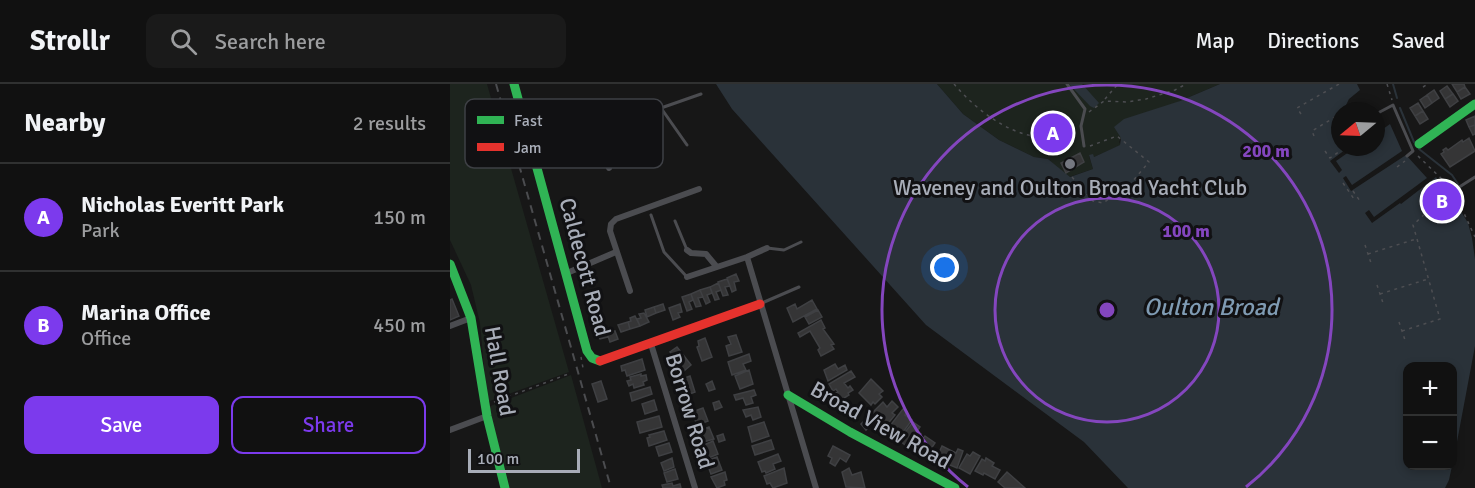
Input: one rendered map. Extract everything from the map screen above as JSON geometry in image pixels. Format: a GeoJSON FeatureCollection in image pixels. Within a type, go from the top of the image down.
{"type":"FeatureCollection","features":[{"type":"Feature","properties":{"kind":"street","name":"Caldecott Road"},"geometry":{"type":"LineString","coordinates":[[514,84],[518,99]]}},
{"type":"Feature","properties":{"kind":"street"},"geometry":{"type":"LineString","coordinates":[[1415,148],[1475,104]]}},
{"type":"Feature","properties":{"kind":"street","name":"Caldecott Road"},"geometry":{"type":"LineString","coordinates":[[538,168],[587,351],[592,358],[600,361],[760,304]]}},
{"type":"Feature","properties":{"kind":"street"},"geometry":{"type":"LineString","coordinates":[[630,291],[610,231],[611,224],[616,219],[699,189]]}},
{"type":"Feature","properties":{"kind":"street"},"geometry":{"type":"LineString","coordinates":[[687,277],[767,248]]}},
{"type":"Feature","properties":{"kind":"street"},"geometry":{"type":"LineString","coordinates":[[687,250],[691,253],[706,254],[716,266]]}},
{"type":"Feature","properties":{"kind":"street"},"geometry":{"type":"LineString","coordinates":[[567,273],[616,252]]}},
{"type":"Feature","properties":{"kind":"street"},"geometry":{"type":"LineString","coordinates":[[747,257],[816,488]]}},
{"type":"Feature","properties":{"kind":"street","name":"Hall Road"},"geometry":{"type":"LineString","coordinates":[[450,264],[471,318],[486,416],[505,488]]}},
{"type":"Feature","properties":{"kind":"street"},"geometry":{"type":"LineString","coordinates":[[450,326],[471,318]]}},
{"type":"Feature","properties":{"kind":"street","name":"Borrow Road"},"geometry":{"type":"LineString","coordinates":[[651,344],[695,488]]}},
{"type":"Feature","properties":{"kind":"street","name":"Broad View Road"},"geometry":{"type":"LineString","coordinates":[[788,395],[883,452],[955,488]]}},
{"type":"Feature","properties":{"kind":"street"},"geometry":{"type":"LineString","coordinates":[[450,430],[486,416]]}},
{"type":"Feature","properties":{"kind":"lane"},"geometry":{"type":"LineString","coordinates":[[1067,84],[1085,109],[1081,126],[1085,147]]}},
{"type":"Feature","properties":{"kind":"lane"},"geometry":{"type":"LineString","coordinates":[[663,107],[701,94]]}},
{"type":"Feature","properties":{"kind":"lane"},"geometry":{"type":"LineString","coordinates":[[1385,109],[1393,105],[1415,148],[1407,157]]}},
{"type":"Feature","properties":{"kind":"lane"},"geometry":{"type":"LineString","coordinates":[[663,111],[687,145]]}},
{"type":"Feature","properties":{"kind":"lane"},"geometry":{"type":"LineString","coordinates":[[1453,191],[1475,177]]}},
{"type":"Feature","properties":{"kind":"lane"},"geometry":{"type":"LineString","coordinates":[[651,215],[664,252],[687,277]]}},
{"type":"Feature","properties":{"kind":"lane"},"geometry":{"type":"LineString","coordinates":[[675,221],[687,250]]}},
{"type":"Feature","properties":{"kind":"lane"},"geometry":{"type":"LineString","coordinates":[[767,248],[784,250],[801,242]]}},
{"type":"Feature","properties":{"kind":"lane"},"geometry":{"type":"LineString","coordinates":[[760,304],[799,287]]}},
{"type":"Feature","properties":{"kind":"path"},"geometry":{"type":"LineString","coordinates":[[954,84],[977,109],[1025,135],[1041,138],[1057,136],[1081,126]]}},
{"type":"Feature","properties":{"kind":"path"},"geometry":{"type":"LineString","coordinates":[[1093,111],[1118,84]]}},
{"type":"Feature","properties":{"kind":"path"},"geometry":{"type":"LineString","coordinates":[[1104,101],[1127,102],[1146,99],[1186,84]]}},
{"type":"Feature","properties":{"kind":"path"},"geometry":{"type":"LineString","coordinates":[[1301,114],[1297,108],[1339,84]]}},
{"type":"Feature","properties":{"kind":"path"},"geometry":{"type":"LineString","coordinates":[[1387,84],[1393,105]]}},
{"type":"Feature","properties":{"kind":"path"},"geometry":{"type":"LineString","coordinates":[[1423,87],[1428,84]]}},
{"type":"Feature","properties":{"kind":"path"},"geometry":{"type":"LineString","coordinates":[[1314,136],[1312,131],[1331,119]]}},
{"type":"Feature","properties":{"kind":"path"},"geometry":{"type":"LineString","coordinates":[[1085,147],[1117,136],[1121,139],[1149,162],[1131,183]]}},
{"type":"Feature","properties":{"kind":"path"},"geometry":{"type":"LineString","coordinates":[[1415,148],[1453,191],[1475,237]]}},
{"type":"Feature","properties":{"kind":"path"},"geometry":{"type":"LineString","coordinates":[[1325,151],[1330,158],[1333,156]]}},
{"type":"Feature","properties":{"kind":"path"},"geometry":{"type":"LineString","coordinates":[[1397,167],[1407,157]]}},
{"type":"Feature","properties":{"kind":"path"},"geometry":{"type":"LineString","coordinates":[[1072,177],[1093,201],[1103,203],[1113,196]]}},
{"type":"Feature","properties":{"kind":"path"},"geometry":{"type":"LineString","coordinates":[[1343,183],[1360,201]]}},
{"type":"Feature","properties":{"kind":"path"},"geometry":{"type":"LineString","coordinates":[[1351,190],[1354,199]]}},
{"type":"Feature","properties":{"kind":"path"},"geometry":{"type":"LineString","coordinates":[[1402,331],[1440,319],[1413,225],[1428,211],[1428,205],[1453,191]]}},
{"type":"Feature","properties":{"kind":"path"},"geometry":{"type":"LineString","coordinates":[[1368,254],[1417,239]]}},
{"type":"Feature","properties":{"kind":"path"},"geometry":{"type":"LineString","coordinates":[[1365,245],[1371,263]]}},
{"type":"Feature","properties":{"kind":"path"},"geometry":{"type":"LineString","coordinates":[[1380,294],[1429,279]]}},
{"type":"Feature","properties":{"kind":"path"},"geometry":{"type":"LineString","coordinates":[[1377,285],[1383,303]]}},
{"type":"Feature","properties":{"kind":"path"},"geometry":{"type":"LineString","coordinates":[[1399,322],[1405,340]]}},
{"type":"Feature","properties":{"kind":"path"},"geometry":{"type":"LineString","coordinates":[[579,348],[583,368]]}},
{"type":"Feature","properties":{"kind":"path"},"geometry":{"type":"LineString","coordinates":[[485,405],[571,373]]}},
{"type":"Feature","properties":{"kind":"shaded area"},"geometry":{"type":"Polygon","coordinates":[[[450,84],[487,84],[491,99],[465,99],[465,168],[511,168],[569,372],[487,402],[480,323],[471,285],[450,240],[450,84]]]}},
{"type":"Feature","properties":{"kind":"shaded area"},"geometry":{"type":"Polygon","coordinates":[[[937,84],[1220,84],[1180,101],[1121,138],[1119,142],[1121,145],[1094,157],[1089,156],[1093,169],[1069,177],[1048,159],[1034,157],[999,140],[963,114],[937,84]]]}},
{"type":"Feature","properties":{"kind":"shaded area"},"geometry":{"type":"Polygon","coordinates":[[[571,375],[602,488],[510,488],[488,407],[571,375]]]}},
{"type":"Feature","properties":{"kind":"water","name":"Oulton Broad"},"geometry":{"type":"Polygon","coordinates":[[[716,84],[937,84],[963,114],[999,140],[1034,157],[1048,159],[1070,177],[1093,169],[1089,155],[1093,154],[1094,157],[1120,145],[1121,138],[1114,127],[1124,119],[1180,101],[1220,84],[1357,84],[1360,90],[1348,102],[1331,102],[1331,156],[1337,156],[1330,161],[1339,173],[1342,170],[1336,161],[1343,156],[1385,156],[1385,128],[1390,124],[1402,151],[1352,185],[1346,176],[1343,178],[1351,191],[1406,155],[1427,178],[1374,217],[1369,210],[1365,213],[1372,223],[1436,177],[1445,190],[1427,204],[1433,212],[1453,198],[1468,223],[1472,238],[1475,259],[1475,346],[1457,442],[1457,362],[1403,362],[1403,470],[1451,470],[1445,488],[1128,488],[1084,442],[926,325],[732,109],[716,84]]]}},
{"type":"Feature","properties":{"kind":"water"},"geometry":{"type":"Polygon","coordinates":[[[1069,84],[1082,84],[1099,103],[1094,108],[1090,106],[1069,84]]]}},
{"type":"Feature","properties":{"kind":"building"},"geometry":{"type":"Polygon","coordinates":[[[1452,84],[1464,84],[1465,87],[1457,92],[1452,84]]]}},
{"type":"Feature","properties":{"kind":"building"},"geometry":{"type":"Polygon","coordinates":[[[1447,86],[1453,94],[1445,99],[1440,91],[1447,86]]]}},
{"type":"Feature","properties":{"kind":"building"},"geometry":{"type":"Polygon","coordinates":[[[1465,87],[1470,94],[1461,99],[1457,92],[1465,87]]]}},
{"type":"Feature","properties":{"kind":"building"},"geometry":{"type":"Polygon","coordinates":[[[1434,90],[1439,98],[1432,103],[1427,95],[1434,90]]]}},
{"type":"Feature","properties":{"kind":"building"},"geometry":{"type":"Polygon","coordinates":[[[1453,94],[1458,101],[1450,107],[1445,99],[1453,94]]]}},
{"type":"Feature","properties":{"kind":"building"},"geometry":{"type":"Polygon","coordinates":[[[1427,95],[1432,103],[1425,108],[1420,100],[1427,95]]]}},
{"type":"Feature","properties":{"kind":"building"},"geometry":{"type":"Polygon","coordinates":[[[1418,103],[1423,111],[1415,116],[1410,108],[1418,103]]]}},
{"type":"Feature","properties":{"kind":"building"},"geometry":{"type":"Polygon","coordinates":[[[1423,111],[1428,119],[1420,124],[1415,116],[1423,111]]]}},
{"type":"Feature","properties":{"kind":"building"},"geometry":{"type":"Polygon","coordinates":[[[1475,116],[1475,125],[1469,127],[1466,120],[1475,116]]]}},
{"type":"Feature","properties":{"kind":"building"},"geometry":{"type":"Polygon","coordinates":[[[1475,125],[1475,134],[1473,135],[1469,127],[1475,125]]]}},
{"type":"Feature","properties":{"kind":"building"},"geometry":{"type":"Polygon","coordinates":[[[1469,138],[1475,151],[1450,167],[1441,154],[1443,150],[1446,148],[1448,150],[1469,138]]]}},
{"type":"Feature","properties":{"kind":"building","name":"Waveney and Oulton Broad Yacht Club"},"geometry":{"type":"Polygon","coordinates":[[[1080,153],[1084,162],[1066,173],[1061,163],[1080,153]]]}},
{"type":"Feature","properties":{"kind":"building"},"geometry":{"type":"Polygon","coordinates":[[[1447,194],[1450,198],[1433,210],[1430,206],[1447,194]]]}},
{"type":"Feature","properties":{"kind":"building"},"geometry":{"type":"Polygon","coordinates":[[[736,274],[739,281],[734,282],[736,290],[732,292],[727,278],[736,274]]]}},
{"type":"Feature","properties":{"kind":"building"},"geometry":{"type":"Polygon","coordinates":[[[727,279],[730,286],[725,287],[728,295],[723,296],[718,282],[727,279]]]}},
{"type":"Feature","properties":{"kind":"building"},"geometry":{"type":"Polygon","coordinates":[[[718,283],[721,290],[716,292],[719,299],[715,300],[710,287],[718,283]]]}},
{"type":"Feature","properties":{"kind":"building"},"geometry":{"type":"Polygon","coordinates":[[[710,287],[712,293],[707,295],[710,302],[706,304],[700,290],[710,287]]]}},
{"type":"Feature","properties":{"kind":"building"},"geometry":{"type":"Polygon","coordinates":[[[700,290],[703,297],[698,298],[701,306],[696,307],[691,294],[700,290]]]}},
{"type":"Feature","properties":{"kind":"building"},"geometry":{"type":"Polygon","coordinates":[[[691,294],[693,300],[689,302],[692,309],[687,311],[682,297],[691,294]]]}},
{"type":"Feature","properties":{"kind":"building"},"geometry":{"type":"Polygon","coordinates":[[[452,299],[459,316],[450,320],[450,300],[452,299]]]}},
{"type":"Feature","properties":{"kind":"building"},"geometry":{"type":"Polygon","coordinates":[[[812,300],[817,309],[793,322],[787,308],[795,304],[797,309],[812,300]]]}},
{"type":"Feature","properties":{"kind":"building"},"geometry":{"type":"Polygon","coordinates":[[[663,304],[665,310],[656,313],[654,307],[663,304]]]}},
{"type":"Feature","properties":{"kind":"building"},"geometry":{"type":"Polygon","coordinates":[[[680,304],[682,312],[678,313],[680,317],[673,320],[669,308],[680,304]]]}},
{"type":"Feature","properties":{"kind":"building"},"geometry":{"type":"Polygon","coordinates":[[[654,307],[656,313],[647,317],[645,310],[654,307]]]}},
{"type":"Feature","properties":{"kind":"building"},"geometry":{"type":"Polygon","coordinates":[[[818,310],[822,317],[809,324],[805,317],[818,310]]]}},
{"type":"Feature","properties":{"kind":"building"},"geometry":{"type":"Polygon","coordinates":[[[644,313],[649,322],[640,326],[637,319],[641,318],[639,314],[644,313]]]}},
{"type":"Feature","properties":{"kind":"building"},"geometry":{"type":"Polygon","coordinates":[[[635,316],[640,326],[630,329],[628,322],[635,316]]]}},
{"type":"Feature","properties":{"kind":"building"},"geometry":{"type":"Polygon","coordinates":[[[821,320],[825,328],[823,329],[834,344],[831,345],[834,349],[821,356],[818,350],[820,348],[810,331],[800,337],[798,333],[821,320]]]}},
{"type":"Feature","properties":{"kind":"building"},"geometry":{"type":"Polygon","coordinates":[[[628,322],[630,329],[621,332],[618,325],[628,322]]]}},
{"type":"Feature","properties":{"kind":"building"},"geometry":{"type":"Polygon","coordinates":[[[605,328],[608,337],[600,339],[595,332],[605,328]]]}},
{"type":"Feature","properties":{"kind":"building"},"geometry":{"type":"Polygon","coordinates":[[[615,331],[618,339],[610,342],[607,333],[615,331]]]}},
{"type":"Feature","properties":{"kind":"building"},"geometry":{"type":"Polygon","coordinates":[[[736,335],[742,352],[729,356],[726,346],[731,344],[728,337],[736,335]]]}},
{"type":"Feature","properties":{"kind":"building"},"geometry":{"type":"Polygon","coordinates":[[[705,338],[712,357],[702,361],[697,347],[699,346],[698,341],[705,338]]]}},
{"type":"Feature","properties":{"kind":"building"},"geometry":{"type":"Polygon","coordinates":[[[677,347],[691,365],[684,371],[670,352],[677,347]]]}},
{"type":"Feature","properties":{"kind":"building"},"geometry":{"type":"Polygon","coordinates":[[[749,354],[751,361],[743,364],[746,370],[732,375],[728,362],[749,354]]]}},
{"type":"Feature","properties":{"kind":"building"},"geometry":{"type":"Polygon","coordinates":[[[642,359],[645,370],[627,376],[625,370],[622,371],[621,366],[642,359]]]}},
{"type":"Feature","properties":{"kind":"building"},"geometry":{"type":"Polygon","coordinates":[[[835,364],[838,369],[845,365],[847,370],[828,381],[824,370],[835,364]]]}},
{"type":"Feature","properties":{"kind":"building"},"geometry":{"type":"Polygon","coordinates":[[[749,370],[753,384],[740,389],[735,376],[749,370]]]}},
{"type":"Feature","properties":{"kind":"building"},"geometry":{"type":"Polygon","coordinates":[[[851,371],[855,377],[844,383],[853,390],[830,407],[826,399],[838,392],[836,389],[833,391],[829,384],[851,371]]]}},
{"type":"Feature","properties":{"kind":"building"},"geometry":{"type":"Polygon","coordinates":[[[641,374],[641,376],[646,375],[647,380],[643,382],[644,385],[634,388],[633,384],[629,386],[627,381],[631,380],[630,377],[641,374]]]}},
{"type":"Feature","properties":{"kind":"building"},"geometry":{"type":"Polygon","coordinates":[[[690,376],[695,392],[687,395],[682,379],[690,376]]]}},
{"type":"Feature","properties":{"kind":"building"},"geometry":{"type":"Polygon","coordinates":[[[871,379],[883,391],[879,394],[882,397],[871,405],[859,393],[871,379]]]}},
{"type":"Feature","properties":{"kind":"building"},"geometry":{"type":"Polygon","coordinates":[[[601,381],[607,399],[598,402],[592,384],[601,381]]]}},
{"type":"Feature","properties":{"kind":"building"},"geometry":{"type":"Polygon","coordinates":[[[712,381],[715,389],[709,391],[706,384],[712,381]]]}},
{"type":"Feature","properties":{"kind":"building"},"geometry":{"type":"Polygon","coordinates":[[[650,387],[652,394],[632,401],[630,393],[650,387]]]}},
{"type":"Feature","properties":{"kind":"building"},"geometry":{"type":"Polygon","coordinates":[[[754,390],[756,395],[751,397],[753,403],[746,405],[743,398],[736,400],[734,395],[754,390]]]}},
{"type":"Feature","properties":{"kind":"building"},"geometry":{"type":"Polygon","coordinates":[[[654,400],[657,410],[645,414],[642,404],[654,400]]]}},
{"type":"Feature","properties":{"kind":"building"},"geometry":{"type":"Polygon","coordinates":[[[719,401],[722,407],[715,410],[713,403],[719,401]]]}},
{"type":"Feature","properties":{"kind":"building"},"geometry":{"type":"Polygon","coordinates":[[[892,401],[898,407],[892,413],[895,415],[886,426],[880,421],[883,418],[880,415],[866,430],[861,424],[883,402],[887,407],[892,401]]]}},
{"type":"Feature","properties":{"kind":"building"},"geometry":{"type":"Polygon","coordinates":[[[758,407],[761,417],[753,420],[751,415],[746,417],[743,410],[758,407]]]}},
{"type":"Feature","properties":{"kind":"building"},"geometry":{"type":"Polygon","coordinates":[[[703,408],[708,421],[697,425],[692,412],[703,408]]]}},
{"type":"Feature","properties":{"kind":"building"},"geometry":{"type":"Polygon","coordinates":[[[903,409],[907,412],[905,415],[912,420],[898,439],[886,431],[903,409]]]}},
{"type":"Feature","properties":{"kind":"building"},"geometry":{"type":"Polygon","coordinates":[[[659,416],[662,427],[640,433],[637,422],[659,416]]]}},
{"type":"Feature","properties":{"kind":"building"},"geometry":{"type":"Polygon","coordinates":[[[764,422],[769,436],[752,442],[748,427],[764,422]]]}},
{"type":"Feature","properties":{"kind":"building"},"geometry":{"type":"Polygon","coordinates":[[[913,422],[920,427],[917,431],[921,434],[916,441],[911,438],[905,445],[899,440],[913,422]]]}},
{"type":"Feature","properties":{"kind":"building"},"geometry":{"type":"Polygon","coordinates":[[[709,427],[714,439],[703,442],[699,431],[709,427]]]}},
{"type":"Feature","properties":{"kind":"building"},"geometry":{"type":"Polygon","coordinates":[[[664,431],[667,440],[649,446],[647,438],[650,437],[649,435],[664,431]]]}},
{"type":"Feature","properties":{"kind":"building"},"geometry":{"type":"Polygon","coordinates":[[[723,434],[725,440],[719,442],[717,436],[723,434]]]}},
{"type":"Feature","properties":{"kind":"building"},"geometry":{"type":"Polygon","coordinates":[[[925,436],[935,443],[926,456],[920,453],[924,447],[919,444],[925,436]]]}},
{"type":"Feature","properties":{"kind":"building"},"geometry":{"type":"Polygon","coordinates":[[[771,440],[774,449],[755,455],[752,446],[771,440]]]}},
{"type":"Feature","properties":{"kind":"building"},"geometry":{"type":"Polygon","coordinates":[[[713,441],[718,454],[706,459],[704,453],[707,452],[704,445],[713,441]]]}},
{"type":"Feature","properties":{"kind":"building"},"geometry":{"type":"Polygon","coordinates":[[[669,443],[672,452],[659,456],[656,447],[669,443]]]}},
{"type":"Feature","properties":{"kind":"building"},"geometry":{"type":"Polygon","coordinates":[[[833,446],[850,455],[846,462],[840,458],[835,466],[830,463],[832,458],[828,456],[833,446]]]}},
{"type":"Feature","properties":{"kind":"building"},"geometry":{"type":"Polygon","coordinates":[[[942,446],[952,451],[945,463],[936,459],[942,446]]]}},
{"type":"Feature","properties":{"kind":"building"},"geometry":{"type":"Polygon","coordinates":[[[958,449],[963,451],[957,468],[945,463],[952,451],[956,453],[958,449]]]}},
{"type":"Feature","properties":{"kind":"building"},"geometry":{"type":"Polygon","coordinates":[[[973,452],[980,456],[970,474],[959,468],[967,454],[970,456],[973,452]]]}},
{"type":"Feature","properties":{"kind":"building"},"geometry":{"type":"Polygon","coordinates":[[[778,454],[781,461],[773,464],[775,469],[766,473],[762,472],[758,462],[778,454]]]}},
{"type":"Feature","properties":{"kind":"building"},"geometry":{"type":"Polygon","coordinates":[[[717,457],[722,470],[711,474],[706,461],[717,457]]]}},
{"type":"Feature","properties":{"kind":"building"},"geometry":{"type":"Polygon","coordinates":[[[672,458],[674,467],[664,471],[661,463],[672,458]]]}},
{"type":"Feature","properties":{"kind":"building"},"geometry":{"type":"Polygon","coordinates":[[[986,458],[994,463],[992,466],[1000,470],[995,479],[975,471],[982,459],[985,461],[986,458]]]}},
{"type":"Feature","properties":{"kind":"building"},"geometry":{"type":"Polygon","coordinates":[[[784,468],[787,483],[773,488],[770,483],[767,484],[764,476],[784,468]]]}},
{"type":"Feature","properties":{"kind":"building"},"geometry":{"type":"Polygon","coordinates":[[[849,468],[852,475],[861,472],[865,488],[846,487],[842,472],[849,468]]]}},
{"type":"Feature","properties":{"kind":"building"},"geometry":{"type":"Polygon","coordinates":[[[675,469],[678,479],[667,482],[664,473],[675,469]]]}},
{"type":"Feature","properties":{"kind":"building"},"geometry":{"type":"Polygon","coordinates":[[[725,472],[727,480],[724,481],[725,485],[717,488],[711,477],[725,472]]]}},
{"type":"Feature","properties":{"kind":"building"},"geometry":{"type":"Polygon","coordinates":[[[1007,472],[1025,488],[1005,488],[998,482],[1007,472]]]}},
{"type":"Feature","properties":{"kind":"building"},"geometry":{"type":"Polygon","coordinates":[[[672,483],[673,486],[680,484],[681,488],[663,488],[662,485],[672,483]]]}},
{"type":"Feature","properties":{"kind":"waterway"},"geometry":{"type":"LineString","coordinates":[[1393,84],[1397,98]]}},
{"type":"Feature","properties":{"kind":"waterway"},"geometry":{"type":"LineString","coordinates":[[1400,108],[1414,142]]}},
{"type":"Feature","properties":{"kind":"waterway"},"geometry":{"type":"LineString","coordinates":[[1419,149],[1452,175],[1458,184]]}},
{"type":"Feature","properties":{"kind":"railway"},"geometry":{"type":"LineString","coordinates":[[496,84],[500,99]]}},
{"type":"Feature","properties":{"kind":"railway"},"geometry":{"type":"LineString","coordinates":[[520,168],[611,488]]}},
{"type":"Feature","properties":{"kind":"traffic: fast"},"geometry":{"type":"LineString","coordinates":[[514,84],[518,99]]}},
{"type":"Feature","properties":{"kind":"traffic: fast"},"geometry":{"type":"LineString","coordinates":[[1419,144],[1475,104]]}},
{"type":"Feature","properties":{"kind":"traffic: fast"},"geometry":{"type":"LineString","coordinates":[[537,168],[587,351],[592,358],[600,361]]}},
{"type":"Feature","properties":{"kind":"traffic: fast"},"geometry":{"type":"LineString","coordinates":[[450,264],[471,318],[487,416],[505,488]]}},
{"type":"Feature","properties":{"kind":"traffic: fast"},"geometry":{"type":"LineString","coordinates":[[788,395],[850,432],[955,488]]}},
{"type":"Feature","properties":{"kind":"traffic: jam"},"geometry":{"type":"LineString","coordinates":[[600,361],[760,304]]}},
{"type":"Feature","properties":{"kind":"place","name":"Nicholas Everitt Park"},"geometry":{"type":"Point","coordinates":[1053,133]}},
{"type":"Feature","properties":{"kind":"place","name":"Waveney and Oulton Broad Yacht Club"},"geometry":{"type":"Point","coordinates":[1070,164]}},
{"type":"Feature","properties":{"kind":"place","name":"Marina Office"},"geometry":{"type":"Point","coordinates":[1442,201]}}]}
